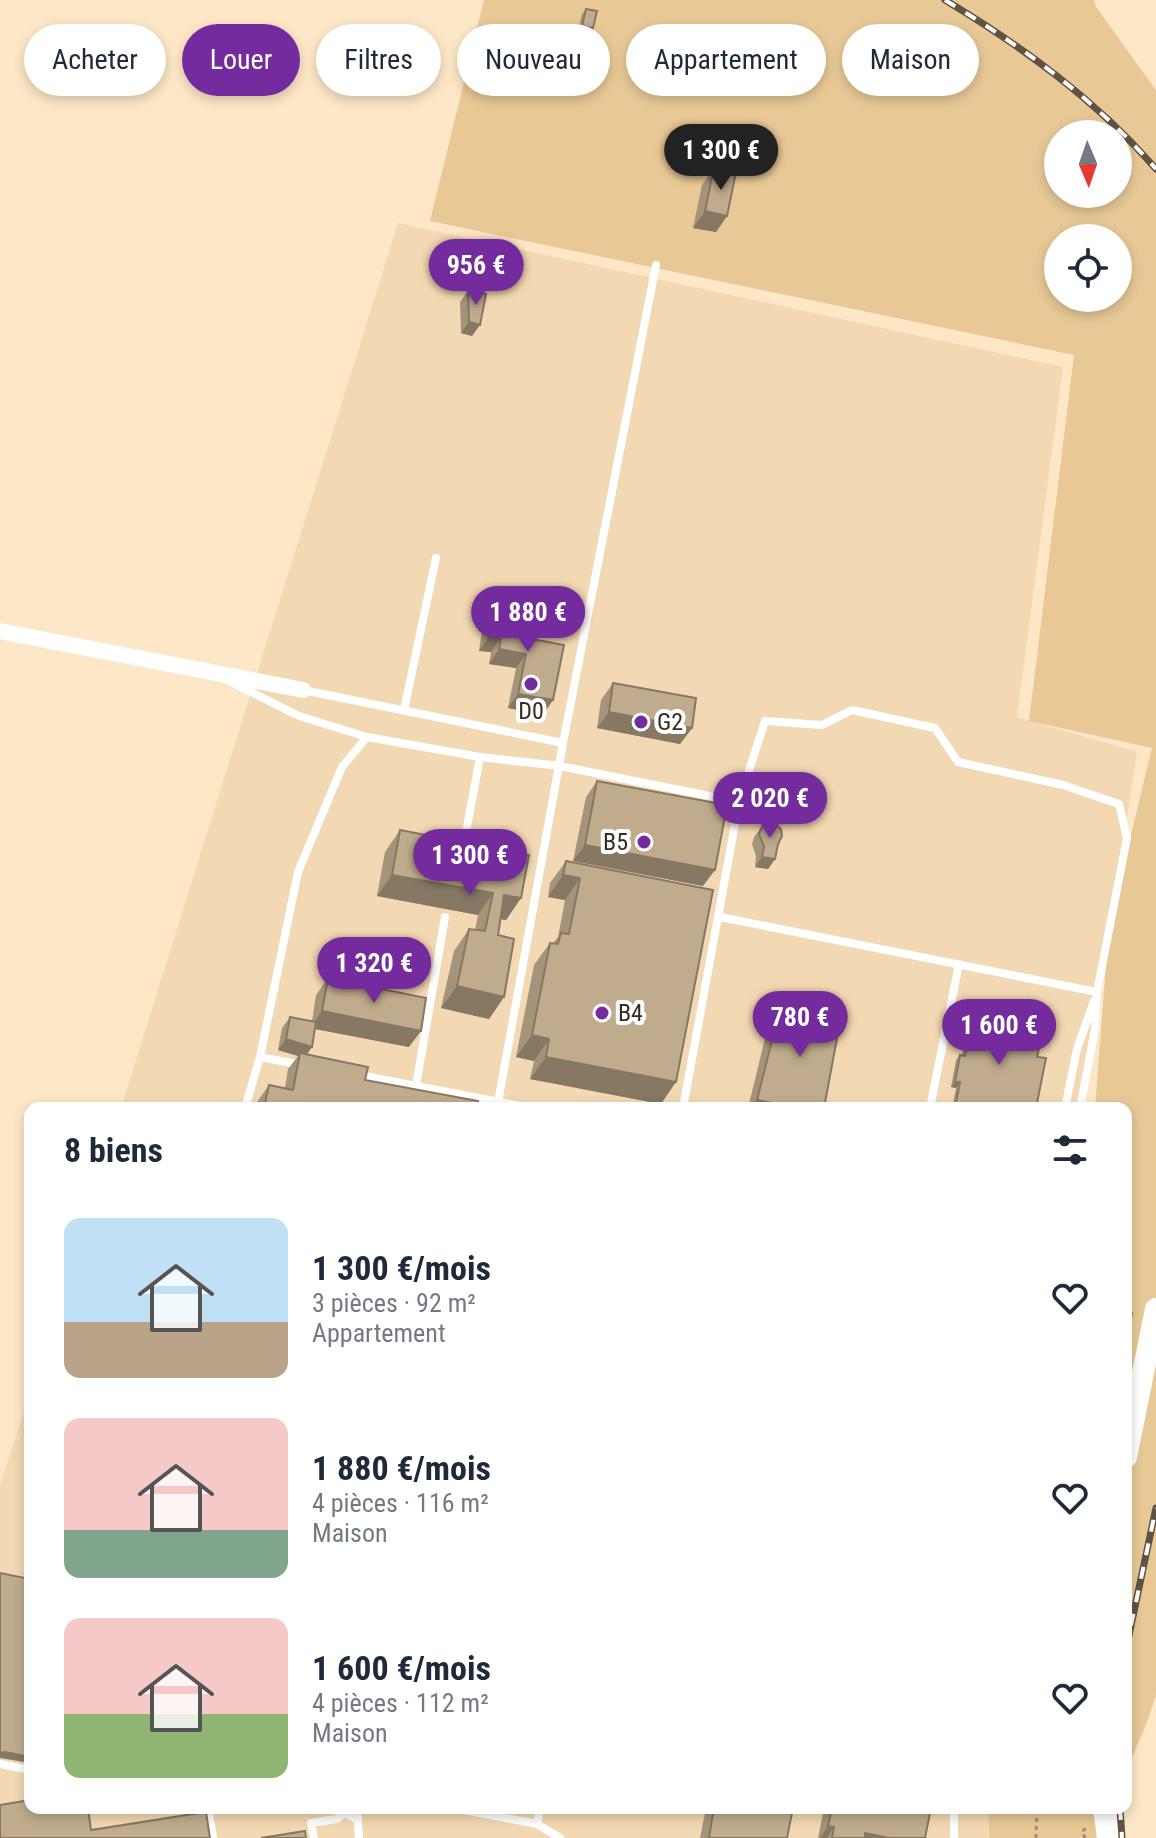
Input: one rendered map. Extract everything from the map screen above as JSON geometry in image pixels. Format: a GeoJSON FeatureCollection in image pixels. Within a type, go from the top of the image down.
{"type":"FeatureCollection","features":[{"type":"Feature","properties":{"kind":"main road"},"geometry":{"type":"LineString","coordinates":[[1132,1427],[1156,1309]]}},
{"type":"Feature","properties":{"kind":"street"},"geometry":{"type":"LineString","coordinates":[[0,631],[303,690]]}},
{"type":"Feature","properties":{"kind":"lane"},"geometry":{"type":"LineString","coordinates":[[499,1102],[563,743],[656,265]]}},
{"type":"Feature","properties":{"kind":"lane"},"geometry":{"type":"LineString","coordinates":[[404,710],[436,558]]}},
{"type":"Feature","properties":{"kind":"lane"},"geometry":{"type":"LineString","coordinates":[[209,671],[299,716],[367,737],[480,757],[560,766],[739,802]]}},
{"type":"Feature","properties":{"kind":"lane"},"geometry":{"type":"LineString","coordinates":[[303,690],[563,743]]}},
{"type":"Feature","properties":{"kind":"lane"},"geometry":{"type":"LineString","coordinates":[[684,1102],[739,802],[765,721],[822,725],[852,710],[935,728],[958,762],[1063,785],[1119,804],[1127,838],[1097,992],[1095,1029],[1081,1102]]}},
{"type":"Feature","properties":{"kind":"lane"},"geometry":{"type":"LineString","coordinates":[[247,1102],[260,1057],[298,872],[342,767],[367,737]]}},
{"type":"Feature","properties":{"kind":"lane"},"geometry":{"type":"LineString","coordinates":[[461,858],[480,757]]}},
{"type":"Feature","properties":{"kind":"lane"},"geometry":{"type":"LineString","coordinates":[[540,873],[555,876]]}},
{"type":"Feature","properties":{"kind":"lane"},"geometry":{"type":"LineString","coordinates":[[706,906],[721,913],[1097,992]]}},
{"type":"Feature","properties":{"kind":"lane"},"geometry":{"type":"LineString","coordinates":[[416,1086],[445,917]]}},
{"type":"Feature","properties":{"kind":"lane"},"geometry":{"type":"LineString","coordinates":[[931,1102],[959,964]]}},
{"type":"Feature","properties":{"kind":"lane"},"geometry":{"type":"LineString","coordinates":[[1066,1102],[1077,1049],[1097,992]]}},
{"type":"Feature","properties":{"kind":"lane"},"geometry":{"type":"LineString","coordinates":[[260,1057],[307,1066]]}},
{"type":"Feature","properties":{"kind":"lane"},"geometry":{"type":"LineString","coordinates":[[354,1074],[485,1102]]}},
{"type":"Feature","properties":{"kind":"lane"},"geometry":{"type":"LineString","coordinates":[[0,1764],[24,1769]]}},
{"type":"Feature","properties":{"kind":"lane"},"geometry":{"type":"LineString","coordinates":[[209,1814],[213,1838]]}},
{"type":"Feature","properties":{"kind":"lane"},"geometry":{"type":"LineString","coordinates":[[314,1838],[311,1823],[337,1819],[343,1814]]}},
{"type":"Feature","properties":{"kind":"lane"},"geometry":{"type":"LineString","coordinates":[[346,1814],[356,1819]]}},
{"type":"Feature","properties":{"kind":"lane"},"geometry":{"type":"LineString","coordinates":[[356,1814],[359,1838]]}},
{"type":"Feature","properties":{"kind":"lane"},"geometry":{"type":"LineString","coordinates":[[484,1814],[537,1824],[560,1838]]}},
{"type":"Feature","properties":{"kind":"lane"},"geometry":{"type":"LineString","coordinates":[[537,1824],[539,1814]]}},
{"type":"Feature","properties":{"kind":"lane"},"geometry":{"type":"LineString","coordinates":[[954,1814],[954,1838]]}},
{"type":"Feature","properties":{"kind":"path"},"geometry":{"type":"LineString","coordinates":[[1036,1838],[1037,1814]]}},
{"type":"Feature","properties":{"kind":"path"},"geometry":{"type":"LineString","coordinates":[[1082,1831],[1085,1838]]}},
{"type":"Feature","properties":{"kind":"shaded area"},"geometry":{"type":"Polygon","coordinates":[[[484,0],[1094,0],[1156,90],[1156,1695],[1132,1757],[1132,1102],[1095,1102],[1109,926],[1152,748],[1029,721],[1074,355],[430,221],[461,96],[610,96],[610,24],[478,24],[484,0]]]}},
{"type":"Feature","properties":{"kind":"shaded area"},"geometry":{"type":"Polygon","coordinates":[[[398,223],[1063,367],[1017,717],[1137,752],[1083,1102],[123,1102],[398,223]]]}},
{"type":"Feature","properties":{"kind":"shaded area"},"geometry":{"type":"Polygon","coordinates":[[[24,1412],[24,1814],[988,1814],[988,1838],[0,1838],[0,1485],[24,1412]]]}},
{"type":"Feature","properties":{"kind":"shaded area"},"geometry":{"type":"Polygon","coordinates":[[[988,1814],[1106,1814],[1096,1838],[989,1838],[988,1814]]]}},
{"type":"Feature","properties":{"kind":"building"},"geometry":{"type":"Polygon","coordinates":[[[586,9],[597,11],[594,24],[582,24],[586,9]]]}},
{"type":"Feature","properties":{"kind":"building"},"geometry":{"type":"Polygon","coordinates":[[[714,168],[736,172],[727,216],[705,211],[714,168]]]}},
{"type":"Feature","properties":{"kind":"building"},"geometry":{"type":"Polygon","coordinates":[[[468,291],[486,294],[480,325],[469,322],[468,291]]]}},
{"type":"Feature","properties":{"kind":"building"},"geometry":{"type":"Polygon","coordinates":[[[501,603],[519,606],[516,636],[564,645],[553,700],[518,694],[526,654],[499,649],[501,638],[489,636],[493,609],[500,610],[501,603]]]}},
{"type":"Feature","properties":{"kind":"building"},"geometry":{"type":"Polygon","coordinates":[[[613,683],[696,698],[692,728],[609,712],[613,683]]]}},
{"type":"Feature","properties":{"kind":"building","name":"B5"},"geometry":{"type":"Polygon","coordinates":[[[597,781],[727,805],[715,870],[585,845],[597,781]]]}},
{"type":"Feature","properties":{"kind":"building"},"geometry":{"type":"Polygon","coordinates":[[[772,823],[781,829],[782,836],[775,859],[762,857],[764,846],[759,834],[762,827],[772,823]]]}},
{"type":"Feature","properties":{"kind":"building"},"geometry":{"type":"Polygon","coordinates":[[[400,830],[529,855],[521,898],[504,895],[498,935],[514,939],[504,997],[457,986],[469,929],[485,931],[493,893],[392,875],[400,830]]]}},
{"type":"Feature","properties":{"kind":"building","name":"B4"},"geometry":{"type":"Polygon","coordinates":[[[566,861],[713,890],[676,1082],[546,1057],[549,1039],[532,1035],[550,943],[558,944],[561,933],[569,934],[580,878],[563,875],[566,861]]]}},
{"type":"Feature","properties":{"kind":"building"},"geometry":{"type":"Polygon","coordinates":[[[328,978],[426,998],[421,1031],[322,1011],[328,978]]]}},
{"type":"Feature","properties":{"kind":"building"},"geometry":{"type":"Polygon","coordinates":[[[781,1005],[841,1017],[825,1102],[757,1100],[781,1005]]]}},
{"type":"Feature","properties":{"kind":"building"},"geometry":{"type":"Polygon","coordinates":[[[985,1005],[1011,1010],[1007,1028],[1021,1031],[1020,1040],[1040,1044],[1037,1057],[1046,1058],[1037,1102],[956,1102],[960,1082],[955,1082],[960,1055],[965,1056],[970,1030],[979,1032],[985,1005]]]}},
{"type":"Feature","properties":{"kind":"building"},"geometry":{"type":"Polygon","coordinates":[[[290,1017],[316,1022],[312,1047],[286,1039],[290,1017]]]}},
{"type":"Feature","properties":{"kind":"building"},"geometry":{"type":"Polygon","coordinates":[[[300,1053],[368,1067],[365,1080],[478,1101],[265,1102],[269,1085],[293,1090],[300,1053]]]}},
{"type":"Feature","properties":{"kind":"building"},"geometry":{"type":"Polygon","coordinates":[[[0,1573],[24,1578],[24,1756],[0,1753],[0,1573]]]}},
{"type":"Feature","properties":{"kind":"building"},"geometry":{"type":"Polygon","coordinates":[[[24,1801],[24,1814],[89,1814],[91,1830],[206,1814],[210,1838],[0,1838],[0,1805],[24,1801]]]}},
{"type":"Feature","properties":{"kind":"building"},"geometry":{"type":"Polygon","coordinates":[[[713,1814],[792,1814],[787,1838],[709,1838],[713,1814]]]}},
{"type":"Feature","properties":{"kind":"building"},"geometry":{"type":"Polygon","coordinates":[[[831,1814],[930,1814],[925,1838],[889,1838],[865,1833],[865,1838],[832,1838],[834,1827],[828,1826],[831,1814]]]}},
{"type":"Feature","properties":{"kind":"building"},"geometry":{"type":"Polygon","coordinates":[[[305,1831],[306,1838],[261,1838],[305,1831]]]}},
{"type":"Feature","properties":{"kind":"railway"},"geometry":{"type":"LineString","coordinates":[[945,0],[1057,76],[1109,120],[1156,169]]}},
{"type":"Feature","properties":{"kind":"railway"},"geometry":{"type":"LineString","coordinates":[[1132,1621],[1156,1508]]}},
{"type":"Feature","properties":{"kind":"railway"},"geometry":{"type":"LineString","coordinates":[[1120,1814],[1122,1838]]}},
{"type":"Feature","properties":{"kind":"place","name":"D0"},"geometry":{"type":"Point","coordinates":[531,684]}},
{"type":"Feature","properties":{"kind":"place","name":"G2"},"geometry":{"type":"Point","coordinates":[641,722]}},
{"type":"Feature","properties":{"kind":"place","name":"B5"},"geometry":{"type":"Point","coordinates":[644,842]}},
{"type":"Feature","properties":{"kind":"place","name":"B4"},"geometry":{"type":"Point","coordinates":[602,1013]}}]}
